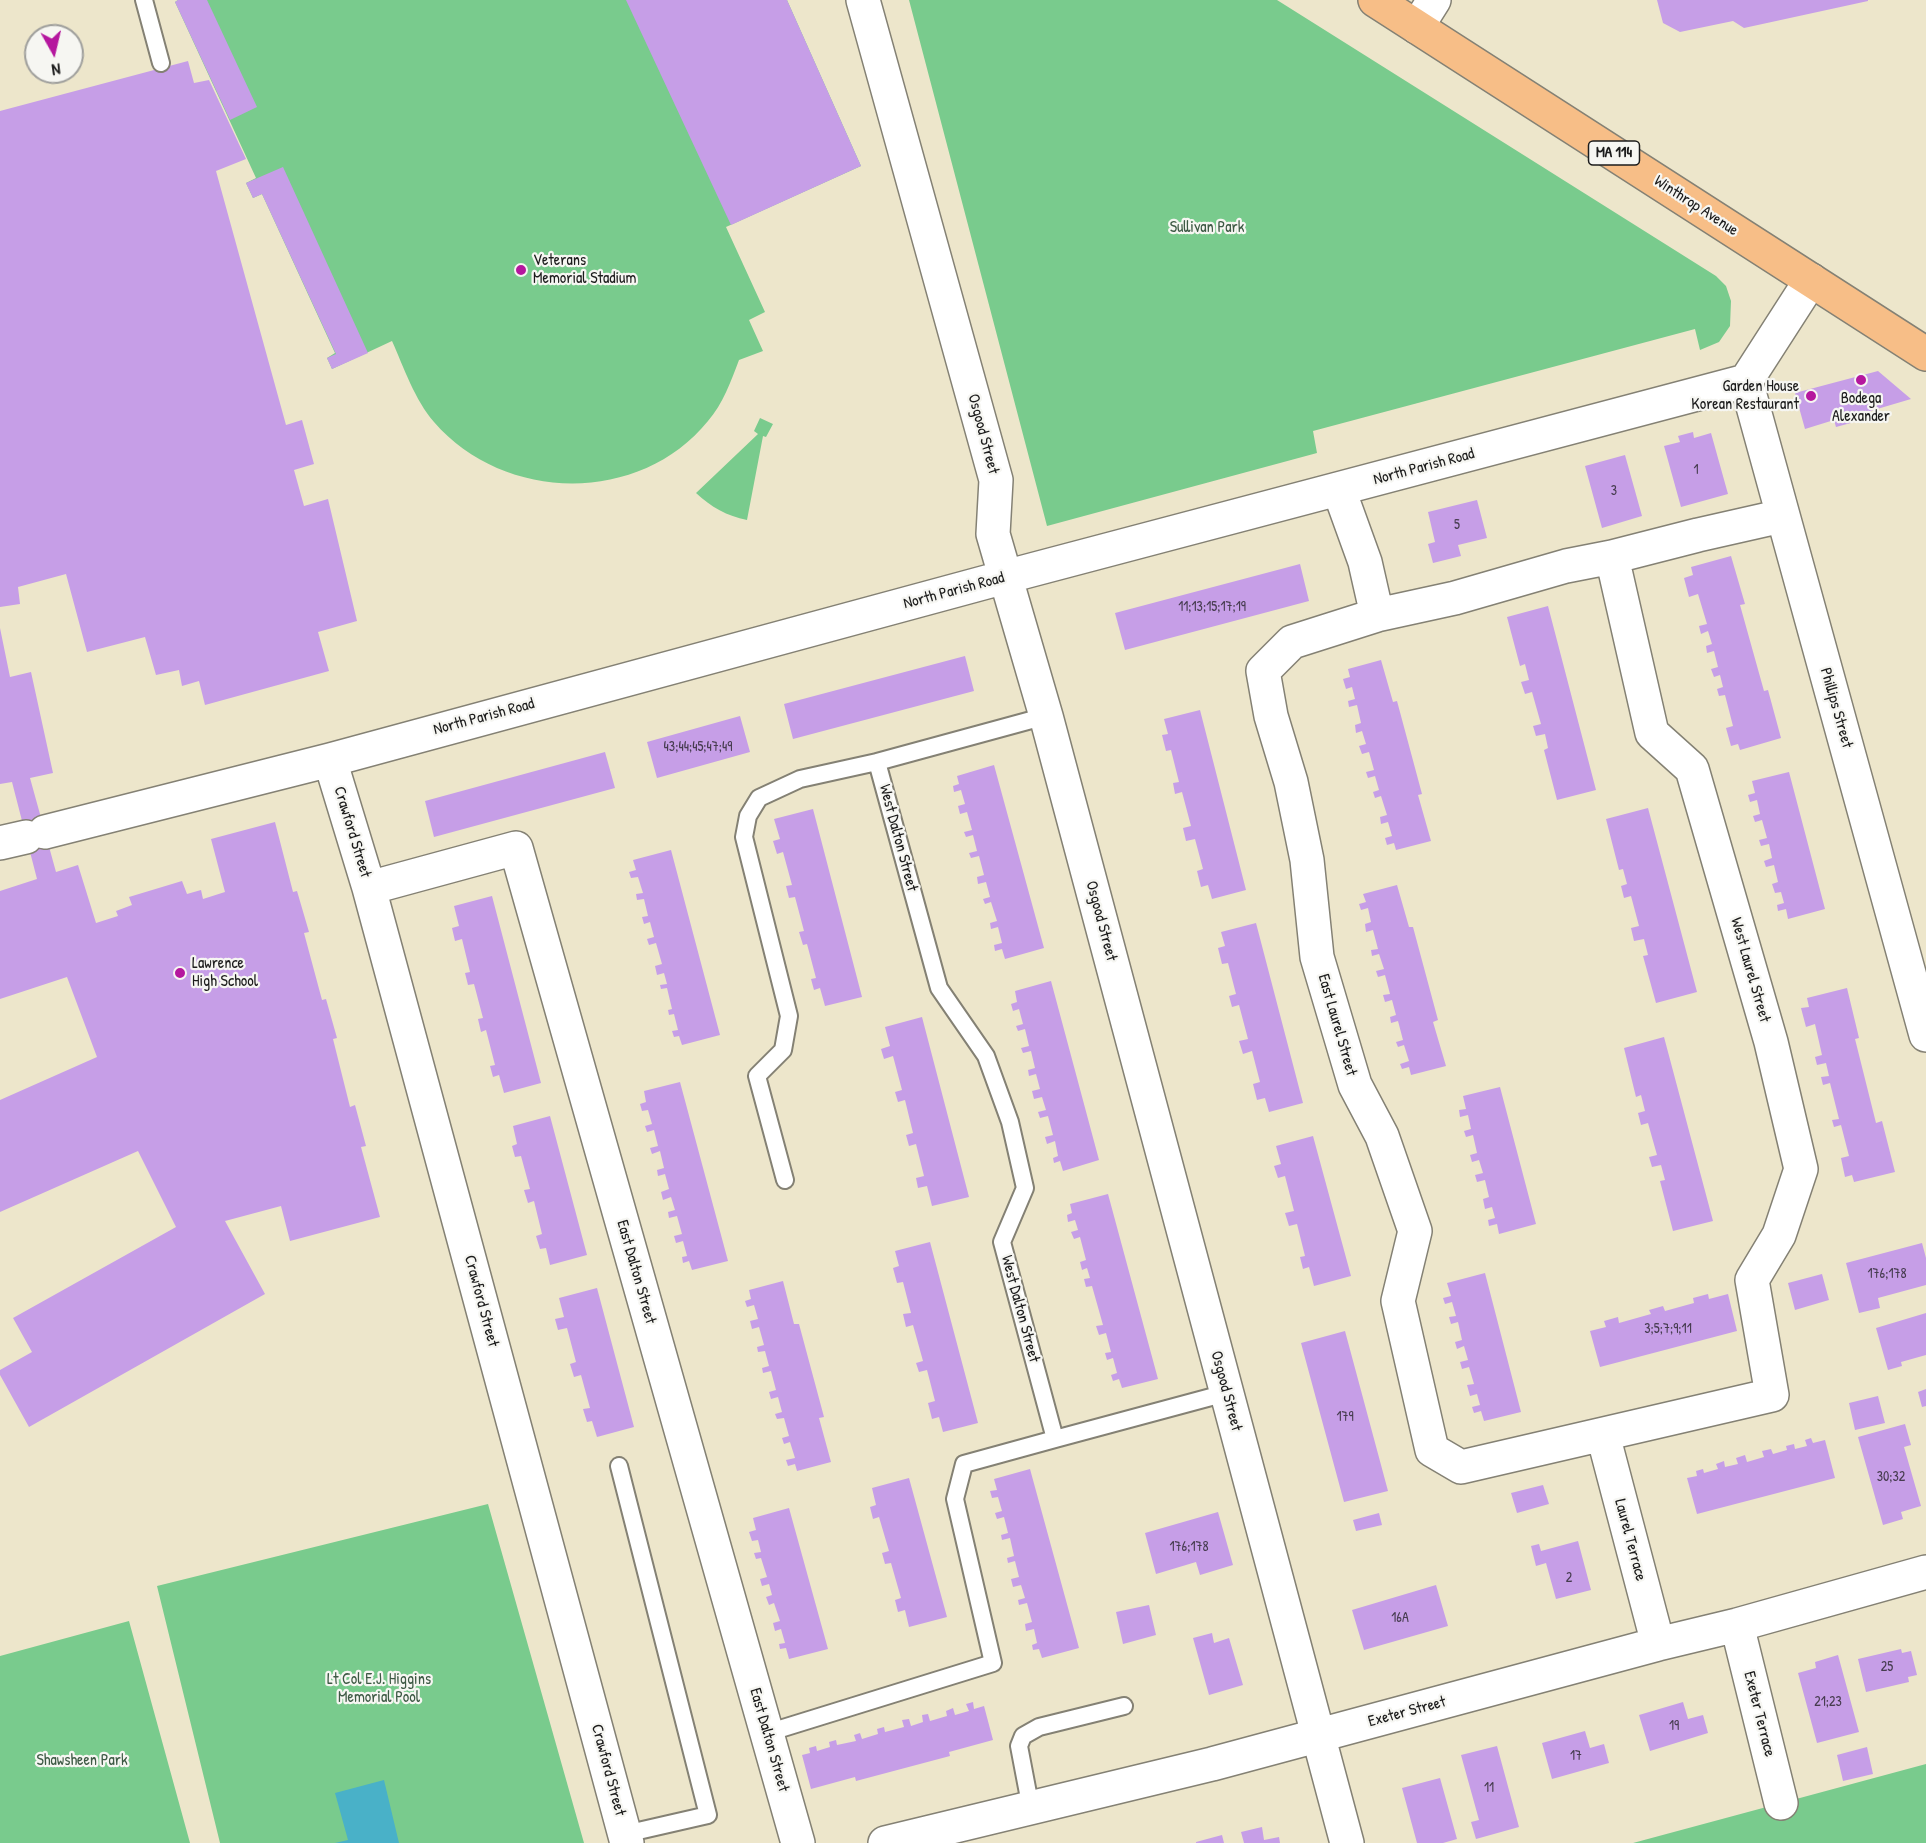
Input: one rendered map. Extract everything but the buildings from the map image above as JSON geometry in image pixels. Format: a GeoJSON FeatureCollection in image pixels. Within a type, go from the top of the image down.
{"type":"FeatureCollection","features":[{"type":"Feature","properties":{"kind":"main road","name":"Winthrop Avenue"},"geometry":{"type":"LineString","coordinates":[[1375,0],[1926,354]]}},
{"type":"Feature","properties":{"kind":"street","name":"Osgood Street"},"geometry":{"type":"LineString","coordinates":[[863,0],[996,480],[993,534],[1046,716],[1347,1843]]}},
{"type":"Feature","properties":{"kind":"street"},"geometry":{"type":"LineString","coordinates":[[1417,27],[1434,0]]}},
{"type":"Feature","properties":{"kind":"street"},"geometry":{"type":"LineString","coordinates":[[1746,381],[1811,280]]}},
{"type":"Feature","properties":{"kind":"street","name":"North Parish Road"},"geometry":{"type":"LineString","coordinates":[[24,837],[330,760],[1005,577],[1746,381]]}},
{"type":"Feature","properties":{"kind":"street","name":"Phillips Street"},"geometry":{"type":"LineString","coordinates":[[1746,381],[1926,1035]]}},
{"type":"Feature","properties":{"kind":"street"},"geometry":{"type":"LineString","coordinates":[[1339,489],[1365,562],[1377,615],[1455,597],[1566,566],[1782,516]]}},
{"type":"Feature","properties":{"kind":"street","name":"West Laurel Street"},"geometry":{"type":"LineString","coordinates":[[1603,1435],[1772,1395],[1752,1280],[1779,1235],[1801,1169],[1771,1042],[1692,770],[1652,733],[1612,557]]}},
{"type":"Feature","properties":{"kind":"street","name":"East Laurel Street"},"geometry":{"type":"LineString","coordinates":[[1377,615],[1292,642],[1263,670],[1271,716],[1291,782],[1307,860],[1317,957],[1355,1085],[1382,1136],[1415,1231],[1398,1301],[1432,1450],[1461,1467],[1603,1435]]}},
{"type":"Feature","properties":{"kind":"street","name":"Crawford Street"},"geometry":{"type":"LineString","coordinates":[[330,760],[369,888],[626,1838]]}},
{"type":"Feature","properties":{"kind":"street","name":"East Dalton Street"},"geometry":{"type":"LineString","coordinates":[[369,888],[516,848],[798,1843]]}},
{"type":"Feature","properties":{"kind":"street","name":"Laurel Terrace"},"geometry":{"type":"LineString","coordinates":[[1603,1435],[1658,1644]]}},
{"type":"Feature","properties":{"kind":"street","name":"Exeter Street"},"geometry":{"type":"LineString","coordinates":[[885,1843],[994,1830],[1031,1809],[1318,1736],[1658,1644],[1737,1625],[1926,1572]]}},
{"type":"Feature","properties":{"kind":"street","name":"Exeter Terrace"},"geometry":{"type":"LineString","coordinates":[[1737,1625],[1781,1803]]}},
{"type":"Feature","properties":{"kind":"lane"},"geometry":{"type":"LineString","coordinates":[[144,0],[161,63]]}},
{"type":"Feature","properties":{"kind":"lane","name":"West Dalton Street"},"geometry":{"type":"LineString","coordinates":[[1046,716],[877,762],[939,988],[986,1056],[1010,1122],[1025,1188],[1002,1242],[1055,1439]]}},
{"type":"Feature","properties":{"kind":"lane"},"geometry":{"type":"LineString","coordinates":[[785,1180],[757,1076],[783,1050],[789,1016],[744,837],[748,816],[759,798],[800,779],[877,762]]}},
{"type":"Feature","properties":{"kind":"lane"},"geometry":{"type":"LineString","coordinates":[[767,1733],[993,1663],[954,1499],[964,1464],[1226,1393]]}},
{"type":"Feature","properties":{"kind":"lane"},"geometry":{"type":"LineString","coordinates":[[619,1466],[708,1815],[626,1838]]}},
{"type":"Feature","properties":{"kind":"lane"},"geometry":{"type":"LineString","coordinates":[[1031,1809],[1019,1746],[1023,1736],[1039,1727],[1124,1706]]}},
{"type":"Feature","properties":{"kind":"green space","name":"Veterans Memorial Stadium"},"geometry":{"type":"Polygon","coordinates":[[[178,0],[787,0],[861,166],[726,227],[765,312],[749,320],[763,351],[739,360],[718,407],[708,421],[680,448],[646,468],[610,480],[572,483],[534,479],[497,468],[463,449],[434,422],[416,394],[392,341],[332,369],[327,358],[335,353],[262,194],[253,198],[246,183],[256,178],[175,2],[178,0]]]}},
{"type":"Feature","properties":{"kind":"green space","name":"Sullivan Park"},"geometry":{"type":"Polygon","coordinates":[[[909,0],[1277,0],[1716,276],[1726,286],[1731,301],[1730,326],[1719,342],[1700,350],[1695,329],[1313,431],[1317,453],[1047,526],[909,0]]]}},
{"type":"Feature","properties":{"kind":"green space"},"geometry":{"type":"Polygon","coordinates":[[[760,418],[773,424],[766,437],[763,436],[747,520],[720,510],[707,503],[696,493],[758,434],[754,431],[760,418]]]}},
{"type":"Feature","properties":{"kind":"green space","name":"Lt Col E.J. Higgins Memorial Pool"},"geometry":{"type":"Polygon","coordinates":[[[488,1504],[584,1843],[220,1843],[157,1586],[488,1504]]]}},
{"type":"Feature","properties":{"kind":"green space","name":"Shawsheen Park"},"geometry":{"type":"Polygon","coordinates":[[[129,1621],[190,1843],[0,1843],[0,1656],[129,1621]]]}},
{"type":"Feature","properties":{"kind":"green space"},"geometry":{"type":"Polygon","coordinates":[[[1926,1764],[1926,1843],[1633,1843],[1926,1764]]]}},
{"type":"Feature","properties":{"kind":"water"},"geometry":{"type":"Polygon","coordinates":[[[384,1780],[399,1843],[335,1843],[348,1840],[335,1793],[384,1780]]]}},
{"type":"Feature","properties":{"kind":"place","name":"Veterans Memorial Stadium"},"geometry":{"type":"Point","coordinates":[521,270]}},
{"type":"Feature","properties":{"kind":"place","name":"Bodega Alexander"},"geometry":{"type":"Point","coordinates":[1861,380]}},
{"type":"Feature","properties":{"kind":"place","name":"Garden House Korean Restaurant"},"geometry":{"type":"Point","coordinates":[1811,396]}},
{"type":"Feature","properties":{"kind":"place","name":"Lawrence High School"},"geometry":{"type":"Point","coordinates":[180,973]}}]}
